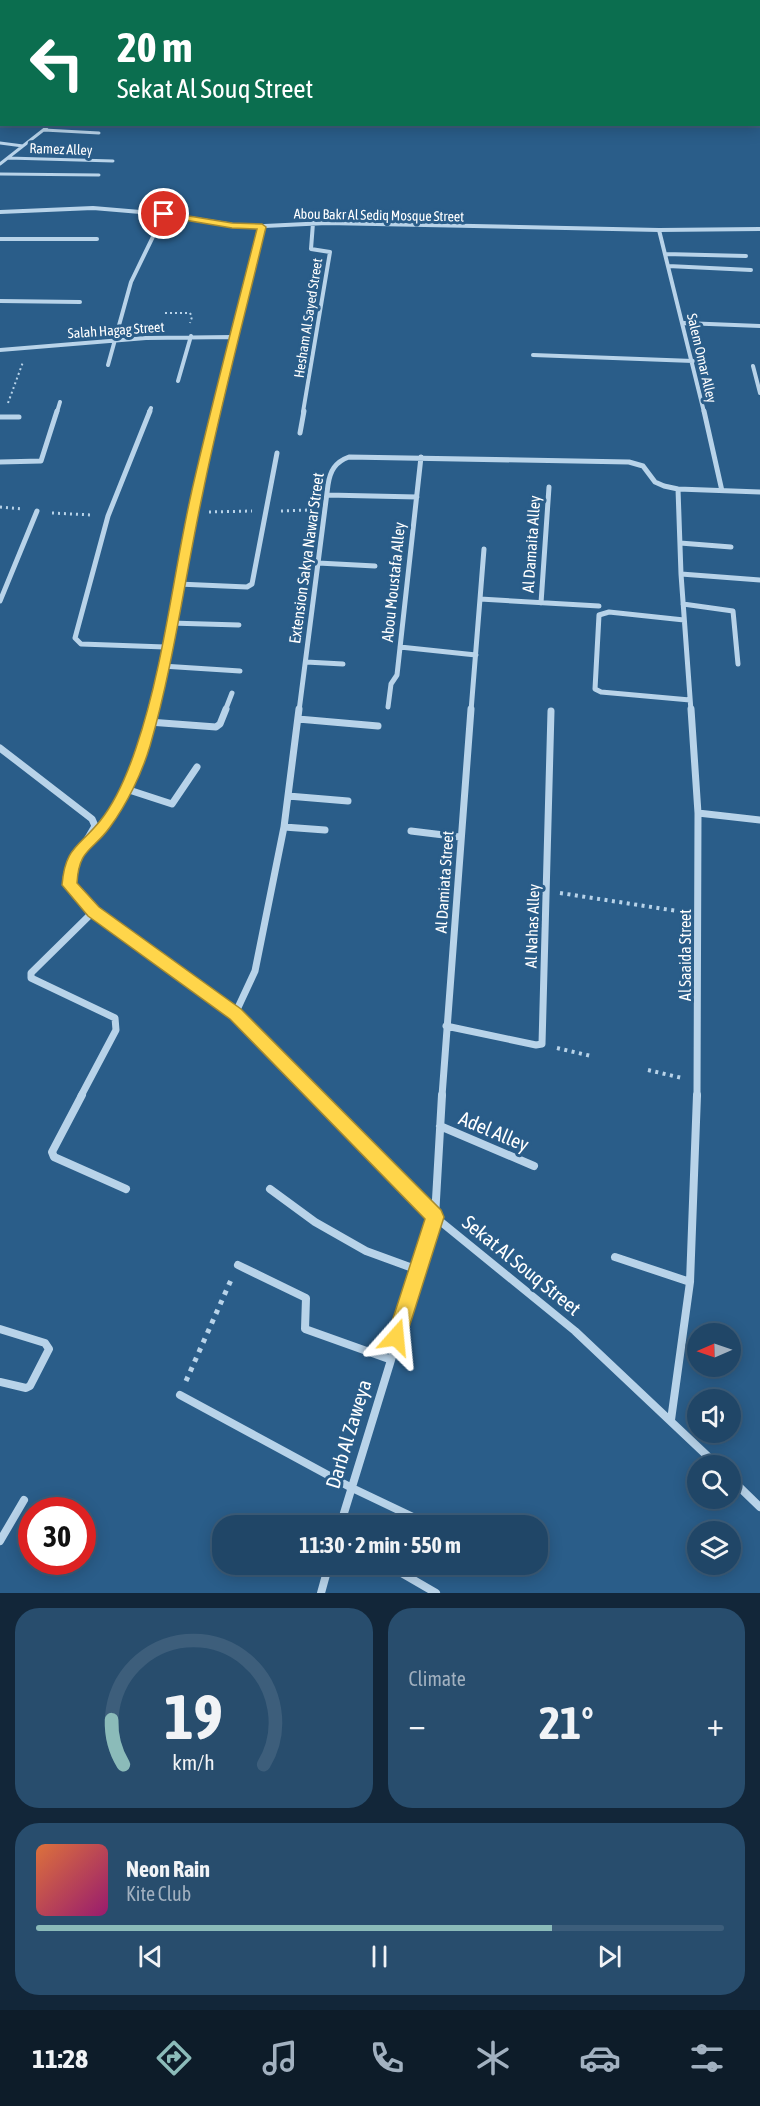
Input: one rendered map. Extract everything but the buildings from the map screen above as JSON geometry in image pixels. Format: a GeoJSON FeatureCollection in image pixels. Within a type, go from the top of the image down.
{"type":"FeatureCollection","features":[{"type":"Feature","properties":{"kind":"street"},"geometry":{"type":"LineString","coordinates":[[0,164],[49,126]]}},
{"type":"Feature","properties":{"kind":"street"},"geometry":{"type":"LineString","coordinates":[[44,130],[99,133]]}},
{"type":"Feature","properties":{"kind":"street"},"geometry":{"type":"LineString","coordinates":[[0,143],[23,146]]}},
{"type":"Feature","properties":{"kind":"street","name":"Ramez Alley"},"geometry":{"type":"LineString","coordinates":[[8,158],[113,161]]}},
{"type":"Feature","properties":{"kind":"street"},"geometry":{"type":"LineString","coordinates":[[0,174],[99,175]]}},
{"type":"Feature","properties":{"kind":"street","name":"Abou Bakr Al Sediq Mosque Street"},"geometry":{"type":"LineString","coordinates":[[0,212],[74,208],[164,214],[232,226],[262,227],[313,224],[660,230],[760,229]]}},
{"type":"Feature","properties":{"kind":"street"},"geometry":{"type":"LineString","coordinates":[[108,365],[131,282],[164,214]]}},
{"type":"Feature","properties":{"kind":"street","name":"Hesham Al Sayed Street"},"geometry":{"type":"LineString","coordinates":[[300,433],[330,252],[311,249],[313,224]]}},
{"type":"Feature","properties":{"kind":"street","name":"Sekat Al Souq Street"},"geometry":{"type":"LineString","coordinates":[[262,227],[233,337],[143,748],[126,789],[105,824],[81,848],[71,866],[70,885],[94,911],[235,1014],[435,1217],[575,1331],[707,1455]]}},
{"type":"Feature","properties":{"kind":"street","name":"Salem Omar Alley"},"geometry":{"type":"LineString","coordinates":[[660,230],[684,323],[722,491]]}},
{"type":"Feature","properties":{"kind":"street"},"geometry":{"type":"LineString","coordinates":[[0,238],[97,239]]}},
{"type":"Feature","properties":{"kind":"street"},"geometry":{"type":"LineString","coordinates":[[665,254],[746,256]]}},
{"type":"Feature","properties":{"kind":"street"},"geometry":{"type":"LineString","coordinates":[[668,266],[751,270]]}},
{"type":"Feature","properties":{"kind":"street"},"geometry":{"type":"LineString","coordinates":[[0,301],[80,302]]}},
{"type":"Feature","properties":{"kind":"street"},"geometry":{"type":"LineString","coordinates":[[684,323],[760,326]]}},
{"type":"Feature","properties":{"kind":"street"},"geometry":{"type":"LineString","coordinates":[[178,381],[189,336]]}},
{"type":"Feature","properties":{"kind":"street","name":"Salah Hagag Street"},"geometry":{"type":"LineString","coordinates":[[0,350],[115,339],[233,337]]}},
{"type":"Feature","properties":{"kind":"street"},"geometry":{"type":"LineString","coordinates":[[533,355],[693,361]]}},
{"type":"Feature","properties":{"kind":"street"},"geometry":{"type":"LineString","coordinates":[[753,366],[760,393]]}},
{"type":"Feature","properties":{"kind":"street"},"geometry":{"type":"LineString","coordinates":[[0,462],[41,461],[60,402]]}},
{"type":"Feature","properties":{"kind":"street"},"geometry":{"type":"LineString","coordinates":[[151,408],[108,516],[75,638],[81,644],[165,647]]}},
{"type":"Feature","properties":{"kind":"street"},"geometry":{"type":"LineString","coordinates":[[1,417],[19,417]]}},
{"type":"Feature","properties":{"kind":"street"},"geometry":{"type":"LineString","coordinates":[[178,584],[247,586],[252,584],[277,453]]}},
{"type":"Feature","properties":{"kind":"street","name":"Extension Sakya Nawar Street"},"geometry":{"type":"LineString","coordinates":[[235,1014],[255,970],[284,827],[327,495],[332,466],[338,460],[349,457],[629,462],[643,466],[655,482],[678,489],[760,492]]}},
{"type":"Feature","properties":{"kind":"street","name":"Abou Moustafa Alley"},"geometry":{"type":"LineString","coordinates":[[388,707],[391,684],[397,675],[421,458]]}},
{"type":"Feature","properties":{"kind":"street","name":"Al Damaita Alley"},"geometry":{"type":"LineString","coordinates":[[541,603],[549,487]]}},
{"type":"Feature","properties":{"kind":"street","name":"Al Saaida Street"},"geometry":{"type":"LineString","coordinates":[[671,1420],[690,1282],[698,1081],[698,813],[681,574],[678,489]]}},
{"type":"Feature","properties":{"kind":"street"},"geometry":{"type":"LineString","coordinates":[[327,495],[417,497]]}},
{"type":"Feature","properties":{"kind":"street"},"geometry":{"type":"LineString","coordinates":[[0,601],[37,511]]}},
{"type":"Feature","properties":{"kind":"street"},"geometry":{"type":"LineString","coordinates":[[680,543],[731,547]]}},
{"type":"Feature","properties":{"kind":"street","name":"Al Damiata Street"},"geometry":{"type":"LineString","coordinates":[[435,1217],[446,1026],[484,549]]}},
{"type":"Feature","properties":{"kind":"street"},"geometry":{"type":"LineString","coordinates":[[318,563],[375,566]]}},
{"type":"Feature","properties":{"kind":"street"},"geometry":{"type":"LineString","coordinates":[[681,574],[760,580]]}},
{"type":"Feature","properties":{"kind":"street"},"geometry":{"type":"LineString","coordinates":[[480,599],[599,606]]}},
{"type":"Feature","properties":{"kind":"street"},"geometry":{"type":"LineString","coordinates":[[683,604],[731,610],[738,664]]}},
{"type":"Feature","properties":{"kind":"street"},"geometry":{"type":"LineString","coordinates":[[684,620],[609,612],[599,615],[595,689],[601,692],[690,700]]}},
{"type":"Feature","properties":{"kind":"street"},"geometry":{"type":"LineString","coordinates":[[170,623],[238,625]]}},
{"type":"Feature","properties":{"kind":"street"},"geometry":{"type":"LineString","coordinates":[[400,648],[476,655]]}},
{"type":"Feature","properties":{"kind":"street"},"geometry":{"type":"LineString","coordinates":[[306,662],[343,664]]}},
{"type":"Feature","properties":{"kind":"street"},"geometry":{"type":"LineString","coordinates":[[162,666],[240,671]]}},
{"type":"Feature","properties":{"kind":"street"},"geometry":{"type":"LineString","coordinates":[[149,722],[216,727],[220,724],[232,693]]}},
{"type":"Feature","properties":{"kind":"street","name":"Al Nahas Alley"},"geometry":{"type":"LineString","coordinates":[[542,1044],[551,711]]}},
{"type":"Feature","properties":{"kind":"street"},"geometry":{"type":"LineString","coordinates":[[298,719],[378,726]]}},
{"type":"Feature","properties":{"kind":"street"},"geometry":{"type":"LineString","coordinates":[[0,748],[92,819],[95,826],[93,834]]}},
{"type":"Feature","properties":{"kind":"street"},"geometry":{"type":"LineString","coordinates":[[126,789],[172,804],[197,767]]}},
{"type":"Feature","properties":{"kind":"street"},"geometry":{"type":"LineString","coordinates":[[288,796],[348,801]]}},
{"type":"Feature","properties":{"kind":"street"},"geometry":{"type":"LineString","coordinates":[[698,813],[760,820]]}},
{"type":"Feature","properties":{"kind":"street"},"geometry":{"type":"LineString","coordinates":[[284,827],[325,830]]}},
{"type":"Feature","properties":{"kind":"street"},"geometry":{"type":"LineString","coordinates":[[411,831],[460,837]]}},
{"type":"Feature","properties":{"kind":"street"},"geometry":{"type":"LineString","coordinates":[[94,911],[31,973],[31,978],[115,1018],[116,1030],[52,1152],[54,1157],[126,1189]]}},
{"type":"Feature","properties":{"kind":"street"},"geometry":{"type":"LineString","coordinates":[[446,1026],[536,1045],[542,1044]]}},
{"type":"Feature","properties":{"kind":"street","name":"Adel Alley"},"geometry":{"type":"LineString","coordinates":[[440,1126],[534,1166]]}},
{"type":"Feature","properties":{"kind":"street"},"geometry":{"type":"LineString","coordinates":[[270,1189],[315,1222],[356,1245],[418,1270]]}},
{"type":"Feature","properties":{"kind":"street","name":"Darb Al Zaweya"},"geometry":{"type":"LineString","coordinates":[[343,1515],[389,1359],[435,1217]]}},
{"type":"Feature","properties":{"kind":"street"},"geometry":{"type":"LineString","coordinates":[[615,1257],[690,1282]]}},
{"type":"Feature","properties":{"kind":"street"},"geometry":{"type":"LineString","coordinates":[[238,1265],[306,1298],[308,1301],[303,1323],[305,1329],[389,1359]]}},
{"type":"Feature","properties":{"kind":"street"},"geometry":{"type":"LineString","coordinates":[[0,1329],[45,1343],[49,1349],[30,1386],[26,1388],[0,1382]]}},
{"type":"Feature","properties":{"kind":"street"},"geometry":{"type":"LineString","coordinates":[[180,1395],[350,1487],[409,1515]]}},
{"type":"Feature","properties":{"kind":"street"},"geometry":{"type":"LineString","coordinates":[[741,1489],[760,1507]]}},
{"type":"Feature","properties":{"kind":"street"},"geometry":{"type":"LineString","coordinates":[[0,1541],[18,1510]]}},
{"type":"Feature","properties":{"kind":"street"},"geometry":{"type":"LineString","coordinates":[[321,1593],[326,1575]]}},
{"type":"Feature","properties":{"kind":"street"},"geometry":{"type":"LineString","coordinates":[[405,1575],[436,1593]]}},
{"type":"Feature","properties":{"kind":"path"},"geometry":{"type":"LineString","coordinates":[[165,313],[190,313],[192,317],[189,336]]}},
{"type":"Feature","properties":{"kind":"path"},"geometry":{"type":"LineString","coordinates":[[1,417],[28,348]]}},
{"type":"Feature","properties":{"kind":"path"},"geometry":{"type":"LineString","coordinates":[[546,891],[699,915]]}},
{"type":"Feature","properties":{"kind":"path"},"geometry":{"type":"LineString","coordinates":[[542,1044],[591,1056]]}},
{"type":"Feature","properties":{"kind":"path"},"geometry":{"type":"LineString","coordinates":[[648,1070],[698,1081]]}},
{"type":"Feature","properties":{"kind":"path"},"geometry":{"type":"LineString","coordinates":[[180,1395],[238,1265]]}},
{"type":"Feature","properties":{"kind":"route"},"geometry":{"type":"LineString","coordinates":[[164,214],[232,226],[262,227],[233,337],[198,490],[158,689],[143,748],[126,789],[105,824],[81,848],[71,866],[70,885],[94,911],[235,1014],[435,1217],[396,1337]]}}]}
